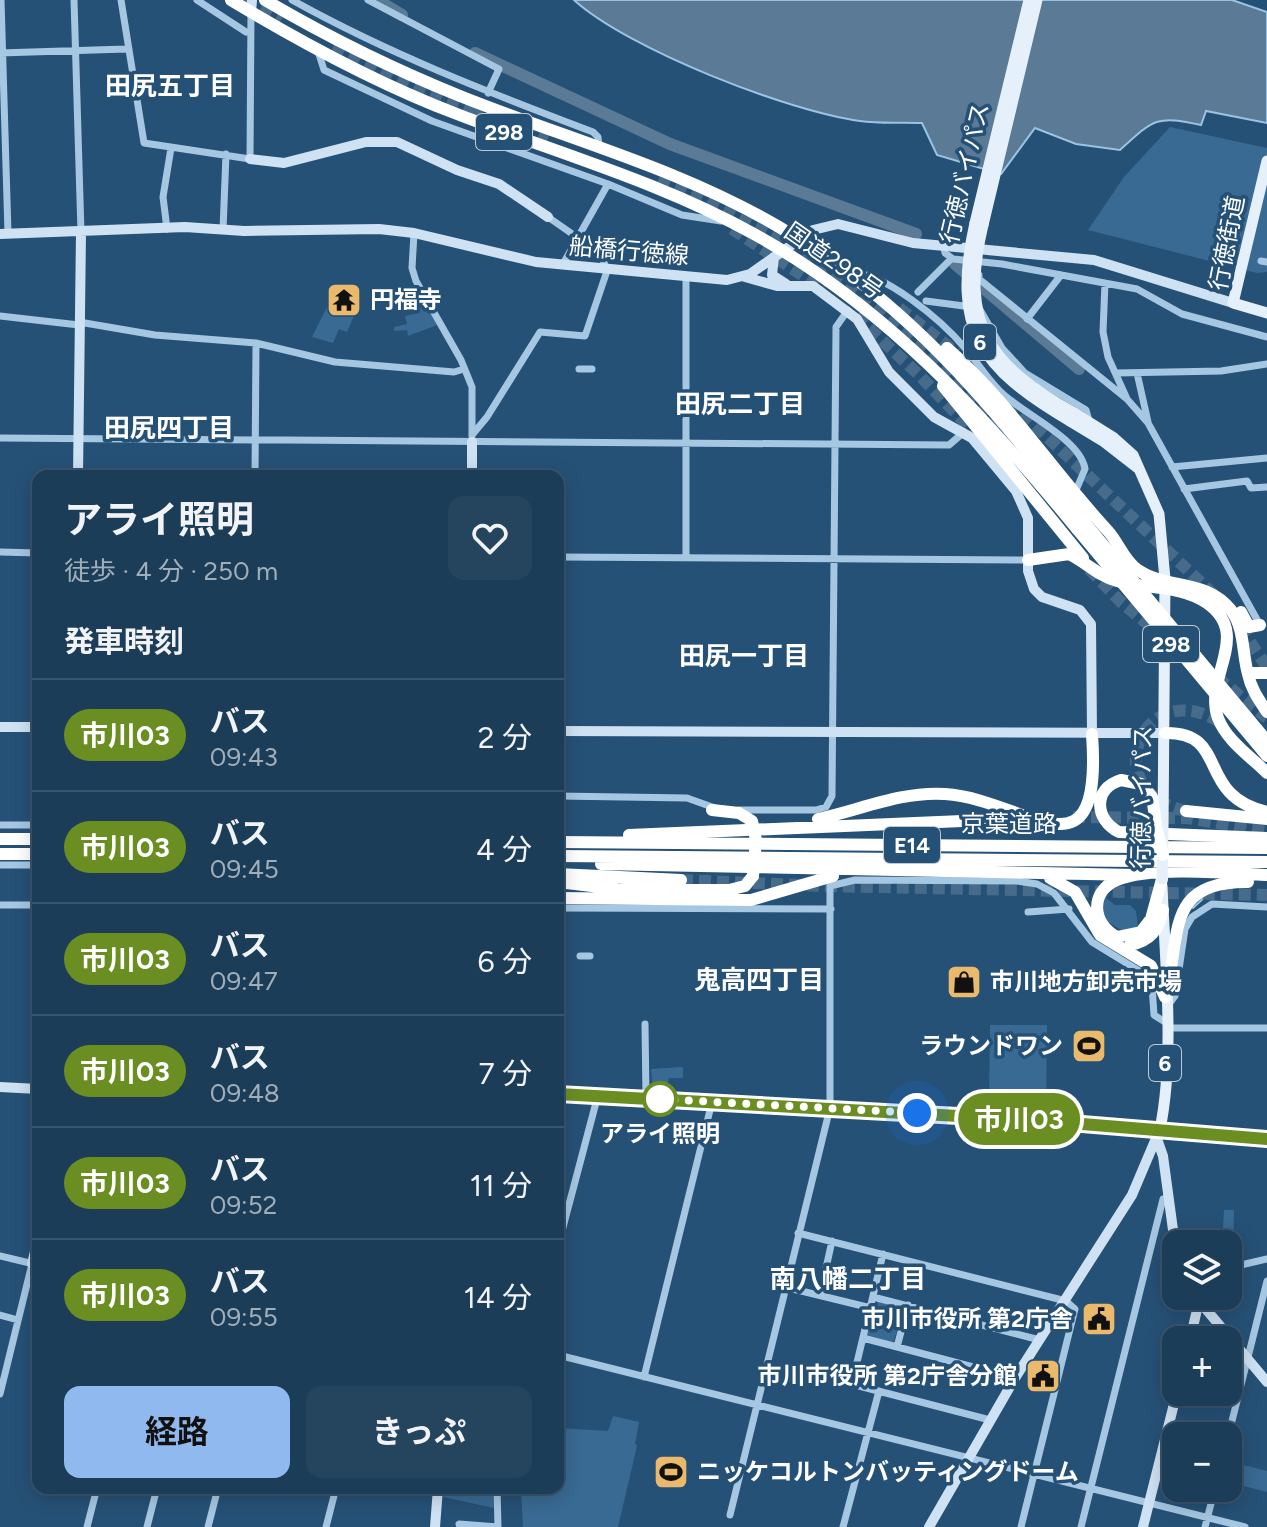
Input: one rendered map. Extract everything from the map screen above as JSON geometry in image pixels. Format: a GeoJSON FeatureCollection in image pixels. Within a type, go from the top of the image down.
{"type":"FeatureCollection","features":[{"type":"Feature","properties":{"kind":"highway","name":"国道298号"},"geometry":{"type":"LineString","coordinates":[[231,0],[251,6],[318,51],[413,97],[640,182],[738,226],[868,310],[966,399],[1267,756]]}},
{"type":"Feature","properties":{"kind":"highway","name":"国道298号"},"geometry":{"type":"LineString","coordinates":[[265,0],[420,80],[716,194],[799,239],[848,272],[903,315],[975,388],[1078,531],[1267,741]]}},
{"type":"Feature","properties":{"kind":"highway","name":"298"},"geometry":{"type":"LineString","coordinates":[[868,310],[959,404],[1053,519],[1078,531],[1096,572],[1115,580],[1185,584],[1215,595],[1235,616],[1251,684],[1267,712]]}},
{"type":"Feature","properties":{"kind":"highway","name":"298"},"geometry":{"type":"LineString","coordinates":[[903,315],[932,335],[972,371],[1030,436],[1133,567],[1214,609],[1228,639],[1216,693],[1217,716],[1226,731],[1267,773]]}},
{"type":"Feature","properties":{"kind":"highway"},"geometry":{"type":"LineString","coordinates":[[1051,557],[1060,540],[1053,519]]}},
{"type":"Feature","properties":{"kind":"highway"},"geometry":{"type":"LineString","coordinates":[[1051,557],[1078,531],[1093,526],[1106,529]]}},
{"type":"Feature","properties":{"kind":"highway"},"geometry":{"type":"LineString","coordinates":[[1028,560],[1069,554],[1096,572]]}},
{"type":"Feature","properties":{"kind":"highway"},"geometry":{"type":"LineString","coordinates":[[1185,584],[1218,588],[1233,601],[1249,627],[1264,629]]}},
{"type":"Feature","properties":{"kind":"highway"},"geometry":{"type":"LineString","coordinates":[[1225,661],[1267,673]]}},
{"type":"Feature","properties":{"kind":"highway"},"geometry":{"type":"LineString","coordinates":[[1165,733],[1185,733],[1197,739],[1208,754],[1226,792],[1245,805],[1267,812]]}},
{"type":"Feature","properties":{"kind":"highway"},"geometry":{"type":"LineString","coordinates":[[788,826],[897,799],[935,794],[980,800],[1040,824],[1068,823],[1084,811],[1093,793],[1092,734]]}},
{"type":"Feature","properties":{"kind":"highway"},"geometry":{"type":"LineString","coordinates":[[1163,855],[1160,830],[1152,797],[1141,784],[1121,780],[1105,790],[1099,804],[1101,817],[1119,832],[1267,838]]}},
{"type":"Feature","properties":{"kind":"highway"},"geometry":{"type":"LineString","coordinates":[[564,883],[617,889],[743,888],[753,876],[756,840],[752,821],[736,812],[712,810]]}},
{"type":"Feature","properties":{"kind":"highway"},"geometry":{"type":"LineString","coordinates":[[1186,811],[1267,819]]}},
{"type":"Feature","properties":{"kind":"highway"},"geometry":{"type":"LineString","coordinates":[[564,840],[788,826],[986,820]]}},
{"type":"Feature","properties":{"kind":"highway"},"geometry":{"type":"LineString","coordinates":[[0,839],[32,839]]}},
{"type":"Feature","properties":{"kind":"highway","name":"京葉道路"},"geometry":{"type":"LineString","coordinates":[[564,840],[1267,848]]}},
{"type":"Feature","properties":{"kind":"highway"},"geometry":{"type":"LineString","coordinates":[[0,854],[32,854]]}},
{"type":"Feature","properties":{"kind":"highway"},"geometry":{"type":"LineString","coordinates":[[564,859],[852,872],[1267,875]]}},
{"type":"Feature","properties":{"kind":"highway","name":"京葉道路"},"geometry":{"type":"LineString","coordinates":[[564,859],[1267,862]]}},
{"type":"Feature","properties":{"kind":"highway"},"geometry":{"type":"LineString","coordinates":[[564,898],[751,900],[852,872]]}},
{"type":"Feature","properties":{"kind":"highway"},"geometry":{"type":"LineString","coordinates":[[1016,873],[1063,883],[1079,898],[1095,930],[1110,943],[1151,966],[1165,1014]]}},
{"type":"Feature","properties":{"kind":"highway"},"geometry":{"type":"LineString","coordinates":[[564,874],[681,880]]}},
{"type":"Feature","properties":{"kind":"highway"},"geometry":{"type":"LineString","coordinates":[[1134,875],[1111,883],[1097,901],[1100,924],[1117,937],[1133,937],[1145,929],[1162,879]]}},
{"type":"Feature","properties":{"kind":"highway"},"geometry":{"type":"LineString","coordinates":[[1165,1014],[1177,922],[1192,896],[1205,887],[1224,882],[1267,881]]}},
{"type":"Feature","properties":{"kind":"highway"},"geometry":{"type":"LineString","coordinates":[[1110,943],[1126,946],[1143,942],[1157,929],[1163,910]]}},
{"type":"Feature","properties":{"kind":"main road","name":"行徳バイパス"},"geometry":{"type":"LineString","coordinates":[[1029,0],[969,249],[966,293],[978,338],[995,366],[1022,392],[1072,417],[1089,421],[1125,447],[1133,455],[1159,514],[1166,584],[1165,733],[1160,830]]}},
{"type":"Feature","properties":{"kind":"main road","name":"行徳バイパス"},"geometry":{"type":"LineString","coordinates":[[1037,0],[977,253],[975,289],[986,335],[1008,368],[1139,470]]}},
{"type":"Feature","properties":{"kind":"main road","name":"行徳街道"},"geometry":{"type":"LineString","coordinates":[[1267,161],[1233,303],[1267,313]]}},
{"type":"Feature","properties":{"kind":"main road","name":"行徳バイパス"},"geometry":{"type":"LineString","coordinates":[[1159,1134],[1164,1110],[1163,855]]}},
{"type":"Feature","properties":{"kind":"main road"},"geometry":{"type":"LineString","coordinates":[[1159,1134],[1267,1139]]}},
{"type":"Feature","properties":{"kind":"street"},"geometry":{"type":"LineString","coordinates":[[1,0],[4,234]]}},
{"type":"Feature","properties":{"kind":"street"},"geometry":{"type":"LineString","coordinates":[[74,0],[81,232],[78,470]]}},
{"type":"Feature","properties":{"kind":"street"},"geometry":{"type":"LineString","coordinates":[[121,0],[126,49],[139,103],[144,143],[284,163],[366,142],[397,142],[451,168],[499,184],[601,254],[607,268],[585,336],[540,332],[472,438]]}},
{"type":"Feature","properties":{"kind":"street"},"geometry":{"type":"LineString","coordinates":[[197,0],[246,32]]}},
{"type":"Feature","properties":{"kind":"street"},"geometry":{"type":"LineString","coordinates":[[292,0],[381,48],[488,93],[593,132],[598,137],[599,147]]}},
{"type":"Feature","properties":{"kind":"street"},"geometry":{"type":"LineString","coordinates":[[368,0],[499,69],[488,93]]}},
{"type":"Feature","properties":{"kind":"street"},"geometry":{"type":"LineString","coordinates":[[250,159],[251,6]]}},
{"type":"Feature","properties":{"kind":"street"},"geometry":{"type":"LineString","coordinates":[[307,24],[321,16]]}},
{"type":"Feature","properties":{"kind":"street"},"geometry":{"type":"LineString","coordinates":[[1,53],[126,49]]}},
{"type":"Feature","properties":{"kind":"street"},"geometry":{"type":"LineString","coordinates":[[318,51],[324,70],[398,107],[608,184],[682,215],[738,226]]}},
{"type":"Feature","properties":{"kind":"street"},"geometry":{"type":"LineString","coordinates":[[167,229],[163,197],[171,148]]}},
{"type":"Feature","properties":{"kind":"street"},"geometry":{"type":"LineString","coordinates":[[223,230],[226,154]]}},
{"type":"Feature","properties":{"kind":"street"},"geometry":{"type":"LineString","coordinates":[[563,264],[608,184]]}},
{"type":"Feature","properties":{"kind":"street"},"geometry":{"type":"LineString","coordinates":[[744,277],[816,228],[838,224],[944,247],[1094,260],[1233,303]]}},
{"type":"Feature","properties":{"kind":"street","name":"船橋行徳線"},"geometry":{"type":"LineString","coordinates":[[4,234],[167,229],[379,229],[414,233],[524,260],[727,280],[744,277],[769,285],[813,286],[848,310],[867,332],[889,372],[934,417],[964,432]]}},
{"type":"Feature","properties":{"kind":"street"},"geometry":{"type":"LineString","coordinates":[[414,233],[414,275],[472,387],[472,470]]}},
{"type":"Feature","properties":{"kind":"street"},"geometry":{"type":"LineString","coordinates":[[944,247],[951,259]]}},
{"type":"Feature","properties":{"kind":"street"},"geometry":{"type":"LineString","coordinates":[[779,254],[772,275],[788,285]]}},
{"type":"Feature","properties":{"kind":"street"},"geometry":{"type":"LineString","coordinates":[[918,292],[951,259],[1002,264],[1137,289],[1182,314],[1267,337]]}},
{"type":"Feature","properties":{"kind":"street"},"geometry":{"type":"LineString","coordinates":[[973,306],[976,261]]}},
{"type":"Feature","properties":{"kind":"street"},"geometry":{"type":"LineString","coordinates":[[976,261],[979,279],[1127,399],[1148,423],[1264,629]]}},
{"type":"Feature","properties":{"kind":"street"},"geometry":{"type":"LineString","coordinates":[[848,272],[861,272],[882,280],[936,321],[964,346],[1007,397],[1076,448],[1085,469],[1074,495]]}},
{"type":"Feature","properties":{"kind":"street"},"geometry":{"type":"LineString","coordinates":[[1027,319],[1061,275]]}},
{"type":"Feature","properties":{"kind":"street"},"geometry":{"type":"LineString","coordinates":[[686,276],[686,557]]}},
{"type":"Feature","properties":{"kind":"street"},"geometry":{"type":"LineString","coordinates":[[1105,283],[1103,340],[1127,399]]}},
{"type":"Feature","properties":{"kind":"street"},"geometry":{"type":"LineString","coordinates":[[926,301],[973,306],[984,313],[1002,348],[1025,373],[1086,410],[1089,421]]}},
{"type":"Feature","properties":{"kind":"street"},"geometry":{"type":"LineString","coordinates":[[564,796],[687,798],[715,808],[748,810],[821,809],[832,796],[836,327],[848,310]]}},
{"type":"Feature","properties":{"kind":"street"},"geometry":{"type":"LineString","coordinates":[[0,316],[155,335],[256,343],[335,362],[454,372],[464,369]]}},
{"type":"Feature","properties":{"kind":"street"},"geometry":{"type":"LineString","coordinates":[[255,470],[256,343]]}},
{"type":"Feature","properties":{"kind":"street"},"geometry":{"type":"LineString","coordinates":[[1116,373],[1221,371],[1267,364]]}},
{"type":"Feature","properties":{"kind":"street"},"geometry":{"type":"LineString","coordinates":[[579,369],[592,369]]}},
{"type":"Feature","properties":{"kind":"street"},"geometry":{"type":"LineString","coordinates":[[1137,373],[1148,423]]}},
{"type":"Feature","properties":{"kind":"street"},"geometry":{"type":"LineString","coordinates":[[0,438],[472,438],[949,445],[964,432],[1021,499],[1028,518],[1031,581],[1042,597],[1080,610],[1091,624],[1092,734]]}},
{"type":"Feature","properties":{"kind":"street"},"geometry":{"type":"LineString","coordinates":[[1172,467],[1267,458]]}},
{"type":"Feature","properties":{"kind":"street"},"geometry":{"type":"LineString","coordinates":[[1184,489],[1247,481],[1251,488],[1267,487]]}},
{"type":"Feature","properties":{"kind":"street"},"geometry":{"type":"LineString","coordinates":[[0,552],[32,553]]}},
{"type":"Feature","properties":{"kind":"street"},"geometry":{"type":"LineString","coordinates":[[564,557],[1028,560]]}},
{"type":"Feature","properties":{"kind":"street"},"geometry":{"type":"LineString","coordinates":[[0,727],[32,727]]}},
{"type":"Feature","properties":{"kind":"street"},"geometry":{"type":"LineString","coordinates":[[564,731],[1165,733]]}},
{"type":"Feature","properties":{"kind":"street"},"geometry":{"type":"LineString","coordinates":[[0,825],[32,825]]}},
{"type":"Feature","properties":{"kind":"street"},"geometry":{"type":"LineString","coordinates":[[0,865],[32,865]]}},
{"type":"Feature","properties":{"kind":"street"},"geometry":{"type":"LineString","coordinates":[[730,1515],[830,1108],[830,886],[870,880],[1030,882],[1054,893],[1092,942],[1146,975],[1152,986],[1154,1015],[1267,1028]]}},
{"type":"Feature","properties":{"kind":"street"},"geometry":{"type":"LineString","coordinates":[[1165,1014],[1175,996],[1185,929],[1192,917],[1212,904],[1267,907]]}},
{"type":"Feature","properties":{"kind":"street"},"geometry":{"type":"LineString","coordinates":[[0,905],[32,905]]}},
{"type":"Feature","properties":{"kind":"street"},"geometry":{"type":"LineString","coordinates":[[564,908],[831,909]]}},
{"type":"Feature","properties":{"kind":"street"},"geometry":{"type":"LineString","coordinates":[[1028,912],[1069,909]]}},
{"type":"Feature","properties":{"kind":"street"},"geometry":{"type":"LineString","coordinates":[[580,956],[590,956]]}},
{"type":"Feature","properties":{"kind":"street"},"geometry":{"type":"LineString","coordinates":[[645,1024],[646,1098]]}},
{"type":"Feature","properties":{"kind":"street"},"geometry":{"type":"LineString","coordinates":[[0,1087],[32,1089]]}},
{"type":"Feature","properties":{"kind":"street"},"geometry":{"type":"LineString","coordinates":[[564,1094],[830,1108],[1159,1134]]}},
{"type":"Feature","properties":{"kind":"street"},"geometry":{"type":"LineString","coordinates":[[564,1223],[598,1095]]}},
{"type":"Feature","properties":{"kind":"street"},"geometry":{"type":"LineString","coordinates":[[644,1377],[712,1102]]}},
{"type":"Feature","properties":{"kind":"street"},"geometry":{"type":"LineString","coordinates":[[1159,1134],[1173,1230]]}},
{"type":"Feature","properties":{"kind":"street"},"geometry":{"type":"LineString","coordinates":[[929,1527],[1015,1378],[1132,1195],[1159,1134]]}},
{"type":"Feature","properties":{"kind":"street"},"geometry":{"type":"LineString","coordinates":[[1081,1527],[1163,1199],[1168,1198]]}},
{"type":"Feature","properties":{"kind":"street"},"geometry":{"type":"LineString","coordinates":[[798,1233],[1066,1301],[1075,1312],[1021,1527]]}},
{"type":"Feature","properties":{"kind":"street"},"geometry":{"type":"LineString","coordinates":[[820,1295],[832,1241]]}},
{"type":"Feature","properties":{"kind":"street"},"geometry":{"type":"LineString","coordinates":[[883,1254],[853,1379],[859,1386],[990,1420]]}},
{"type":"Feature","properties":{"kind":"street"},"geometry":{"type":"LineString","coordinates":[[0,1256],[32,1264]]}},
{"type":"Feature","properties":{"kind":"street"},"geometry":{"type":"LineString","coordinates":[[1242,1265],[1267,1259]]}},
{"type":"Feature","properties":{"kind":"street"},"geometry":{"type":"LineString","coordinates":[[0,1394],[32,1275]]}},
{"type":"Feature","properties":{"kind":"street"},"geometry":{"type":"LineString","coordinates":[[1232,1422],[1267,1281]]}},
{"type":"Feature","properties":{"kind":"street"},"geometry":{"type":"LineString","coordinates":[[785,1287],[871,1308]]}},
{"type":"Feature","properties":{"kind":"street"},"geometry":{"type":"LineString","coordinates":[[873,1297],[1040,1340]]}},
{"type":"Feature","properties":{"kind":"street"},"geometry":{"type":"LineString","coordinates":[[897,1347],[908,1305]]}},
{"type":"Feature","properties":{"kind":"street"},"geometry":{"type":"LineString","coordinates":[[1208,1310],[1267,1382]]}},
{"type":"Feature","properties":{"kind":"street"},"geometry":{"type":"LineString","coordinates":[[0,1315],[18,1320]]}},
{"type":"Feature","properties":{"kind":"street"},"geometry":{"type":"LineString","coordinates":[[863,1338],[1015,1378]]}},
{"type":"Feature","properties":{"kind":"street"},"geometry":{"type":"LineString","coordinates":[[564,1357],[1245,1527]]}},
{"type":"Feature","properties":{"kind":"street"},"geometry":{"type":"LineString","coordinates":[[843,1527],[879,1391]]}},
{"type":"Feature","properties":{"kind":"street"},"geometry":{"type":"LineString","coordinates":[[1143,1527],[1173,1406]]}},
{"type":"Feature","properties":{"kind":"street"},"geometry":{"type":"LineString","coordinates":[[87,1527],[95,1494]]}},
{"type":"Feature","properties":{"kind":"street"},"geometry":{"type":"LineString","coordinates":[[147,1527],[155,1494]]}},
{"type":"Feature","properties":{"kind":"street"},"geometry":{"type":"LineString","coordinates":[[208,1527],[216,1494]]}},
{"type":"Feature","properties":{"kind":"street"},"geometry":{"type":"LineString","coordinates":[[326,1527],[334,1494]]}},
{"type":"Feature","properties":{"kind":"street"},"geometry":{"type":"LineString","coordinates":[[435,1527],[438,1494]]}},
{"type":"Feature","properties":{"kind":"street"},"geometry":{"type":"LineString","coordinates":[[460,1527],[459,1524],[498,1527],[497,1494]]}},
{"type":"Feature","properties":{"kind":"street"},"geometry":{"type":"LineString","coordinates":[[1205,1527],[1212,1502]]}},
{"type":"Feature","properties":{"kind":"shaded area"},"geometry":{"type":"Polygon","coordinates":[[[574,0],[1232,0],[1267,12],[1267,123],[1206,111],[1201,125],[1174,120],[1156,122],[1120,150],[1076,144],[1035,128],[1001,174],[937,155],[922,123],[868,122],[829,115],[710,75],[631,38],[574,0]]]}},
{"type":"Feature","properties":{"kind":"shaded area"},"geometry":{"type":"Polygon","coordinates":[[[1170,127],[1267,148],[1267,272],[1257,273],[1088,230],[1124,177],[1170,127]]]}},
{"type":"Feature","properties":{"kind":"shaded area"},"geometry":{"type":"Polygon","coordinates":[[[422,298],[437,325],[408,336],[407,330],[394,331],[394,327],[407,324],[405,316],[418,313],[415,302],[422,298]]]}},
{"type":"Feature","properties":{"kind":"shaded area"},"geometry":{"type":"Polygon","coordinates":[[[328,305],[354,316],[347,332],[339,329],[333,343],[312,337],[328,305]]]}},
{"type":"Feature","properties":{"kind":"shaded area"},"geometry":{"type":"Polygon","coordinates":[[[1106,898],[1115,905],[1130,905],[1136,911],[1138,927],[1123,931],[1103,919],[1102,899],[1106,898]]]}},
{"type":"Feature","properties":{"kind":"shaded area"},"geometry":{"type":"Polygon","coordinates":[[[990,1025],[1047,1025],[1046,1112],[989,1108],[990,1025]]]}},
{"type":"Feature","properties":{"kind":"shaded area"},"geometry":{"type":"Polygon","coordinates":[[[683,1067],[683,1078],[669,1078],[666,1089],[653,1088],[651,1069],[683,1067]]]}},
{"type":"Feature","properties":{"kind":"shaded area"},"geometry":{"type":"Polygon","coordinates":[[[1224,1210],[1234,1210],[1234,1230],[1223,1230],[1224,1210]]]}},
{"type":"Feature","properties":{"kind":"shaded area"},"geometry":{"type":"Polygon","coordinates":[[[878,1301],[904,1310],[893,1343],[867,1335],[878,1301]]]}},
{"type":"Feature","properties":{"kind":"shaded area"},"geometry":{"type":"Polygon","coordinates":[[[613,1416],[639,1422],[637,1446],[618,1527],[523,1527],[521,1494],[564,1494],[564,1428],[608,1431],[613,1416]]]}},
{"type":"Feature","properties":{"kind":"shaded area"},"geometry":{"type":"Polygon","coordinates":[[[1242,1465],[1267,1471],[1267,1492],[1242,1486],[1242,1465]]]}},
{"type":"Feature","properties":{"kind":"shaded area"},"geometry":{"type":"Polygon","coordinates":[[[443,1494],[493,1494],[494,1508],[443,1497],[443,1494]]]}},
{"type":"Feature","properties":{"kind":"waterway"},"geometry":{"type":"LineString","coordinates":[[377,0],[402,15]]}},
{"type":"Feature","properties":{"kind":"waterway"},"geometry":{"type":"LineString","coordinates":[[475,53],[670,144],[916,234]]}},
{"type":"Feature","properties":{"kind":"waterway"},"geometry":{"type":"LineString","coordinates":[[955,264],[1079,369]]}},
{"type":"Feature","properties":{"kind":"waterway"},"geometry":{"type":"LineString","coordinates":[[1193,908],[1207,895]]}},
{"type":"Feature","properties":{"kind":"tunnel"},"geometry":{"type":"LineString","coordinates":[[244,1],[280,22]]}},
{"type":"Feature","properties":{"kind":"tunnel"},"geometry":{"type":"LineString","coordinates":[[334,45],[418,86],[482,111]]}},
{"type":"Feature","properties":{"kind":"tunnel"},"geometry":{"type":"LineString","coordinates":[[470,113],[547,141]]}},
{"type":"Feature","properties":{"kind":"tunnel"},"geometry":{"type":"LineString","coordinates":[[660,176],[702,195]]}},
{"type":"Feature","properties":{"kind":"tunnel"},"geometry":{"type":"LineString","coordinates":[[690,196],[783,244],[867,302],[944,371],[1015,447]]}},
{"type":"Feature","properties":{"kind":"tunnel"},"geometry":{"type":"LineString","coordinates":[[732,229],[823,289]]}},
{"type":"Feature","properties":{"kind":"tunnel"},"geometry":{"type":"LineString","coordinates":[[899,308],[957,353]]}},
{"type":"Feature","properties":{"kind":"tunnel"},"geometry":{"type":"LineString","coordinates":[[856,316],[974,432]]}},
{"type":"Feature","properties":{"kind":"tunnel"},"geometry":{"type":"LineString","coordinates":[[1009,401],[1213,594]]}},
{"type":"Feature","properties":{"kind":"tunnel"},"geometry":{"type":"LineString","coordinates":[[1089,569],[1122,603],[1167,640]]}},
{"type":"Feature","properties":{"kind":"tunnel"},"geometry":{"type":"LineString","coordinates":[[1240,627],[1267,667]]}},
{"type":"Feature","properties":{"kind":"tunnel"},"geometry":{"type":"LineString","coordinates":[[1217,677],[1267,718]]}},
{"type":"Feature","properties":{"kind":"tunnel"},"geometry":{"type":"LineString","coordinates":[[1186,811],[1157,799],[1141,781],[1136,760],[1140,740],[1152,722],[1172,712],[1196,712],[1224,725]]}},
{"type":"Feature","properties":{"kind":"tunnel"},"geometry":{"type":"LineString","coordinates":[[1073,817],[1188,818],[1267,832]]}},
{"type":"Feature","properties":{"kind":"tunnel"},"geometry":{"type":"LineString","coordinates":[[986,820],[1031,818]]}},
{"type":"Feature","properties":{"kind":"tunnel"},"geometry":{"type":"LineString","coordinates":[[681,880],[1267,895]]}},
{"type":"Feature","properties":{"kind":"bus line","name":"市川03"},"geometry":{"type":"LineString","coordinates":[[564,1094],[1033,1120],[1267,1139]]}},
{"type":"Feature","properties":{"kind":"place","name":"円福寺"},"geometry":{"type":"Point","coordinates":[344,300]}},
{"type":"Feature","properties":{"kind":"place","name":"市川地方卸売市場"},"geometry":{"type":"Point","coordinates":[964,982]}},
{"type":"Feature","properties":{"kind":"place","name":"ラウンドワン"},"geometry":{"type":"Point","coordinates":[1089,1046]}},
{"type":"Feature","properties":{"kind":"place","name":"アライ照明"},"geometry":{"type":"Point","coordinates":[660,1099]}},
{"type":"Feature","properties":{"kind":"place","name":"市川市役所 第2庁舎"},"geometry":{"type":"Point","coordinates":[1099,1319]}},
{"type":"Feature","properties":{"kind":"place","name":"市川市役所 第2庁舎分館"},"geometry":{"type":"Point","coordinates":[1043,1376]}},
{"type":"Feature","properties":{"kind":"place","name":"ニッケコルトンバッティングドーム"},"geometry":{"type":"Point","coordinates":[671,1472]}},
{"type":"Feature","properties":{"kind":"district","name":"田尻五丁目"},"geometry":{"type":"Point","coordinates":[170,86]}},
{"type":"Feature","properties":{"kind":"district","name":"田尻二丁目"},"geometry":{"type":"Point","coordinates":[740,404]}},
{"type":"Feature","properties":{"kind":"district","name":"田尻四丁目"},"geometry":{"type":"Point","coordinates":[169,428]}},
{"type":"Feature","properties":{"kind":"district","name":"田尻一丁目"},"geometry":{"type":"Point","coordinates":[744,656]}},
{"type":"Feature","properties":{"kind":"district","name":"鬼高四丁目"},"geometry":{"type":"Point","coordinates":[759,980]}},
{"type":"Feature","properties":{"kind":"district","name":"南八幡二丁目"},"geometry":{"type":"Point","coordinates":[848,1279]}},
{"type":"Feature","properties":{"kind":"route"},"geometry":{"type":"LineString","coordinates":[[660,1099],[917,1113]]}}]}
